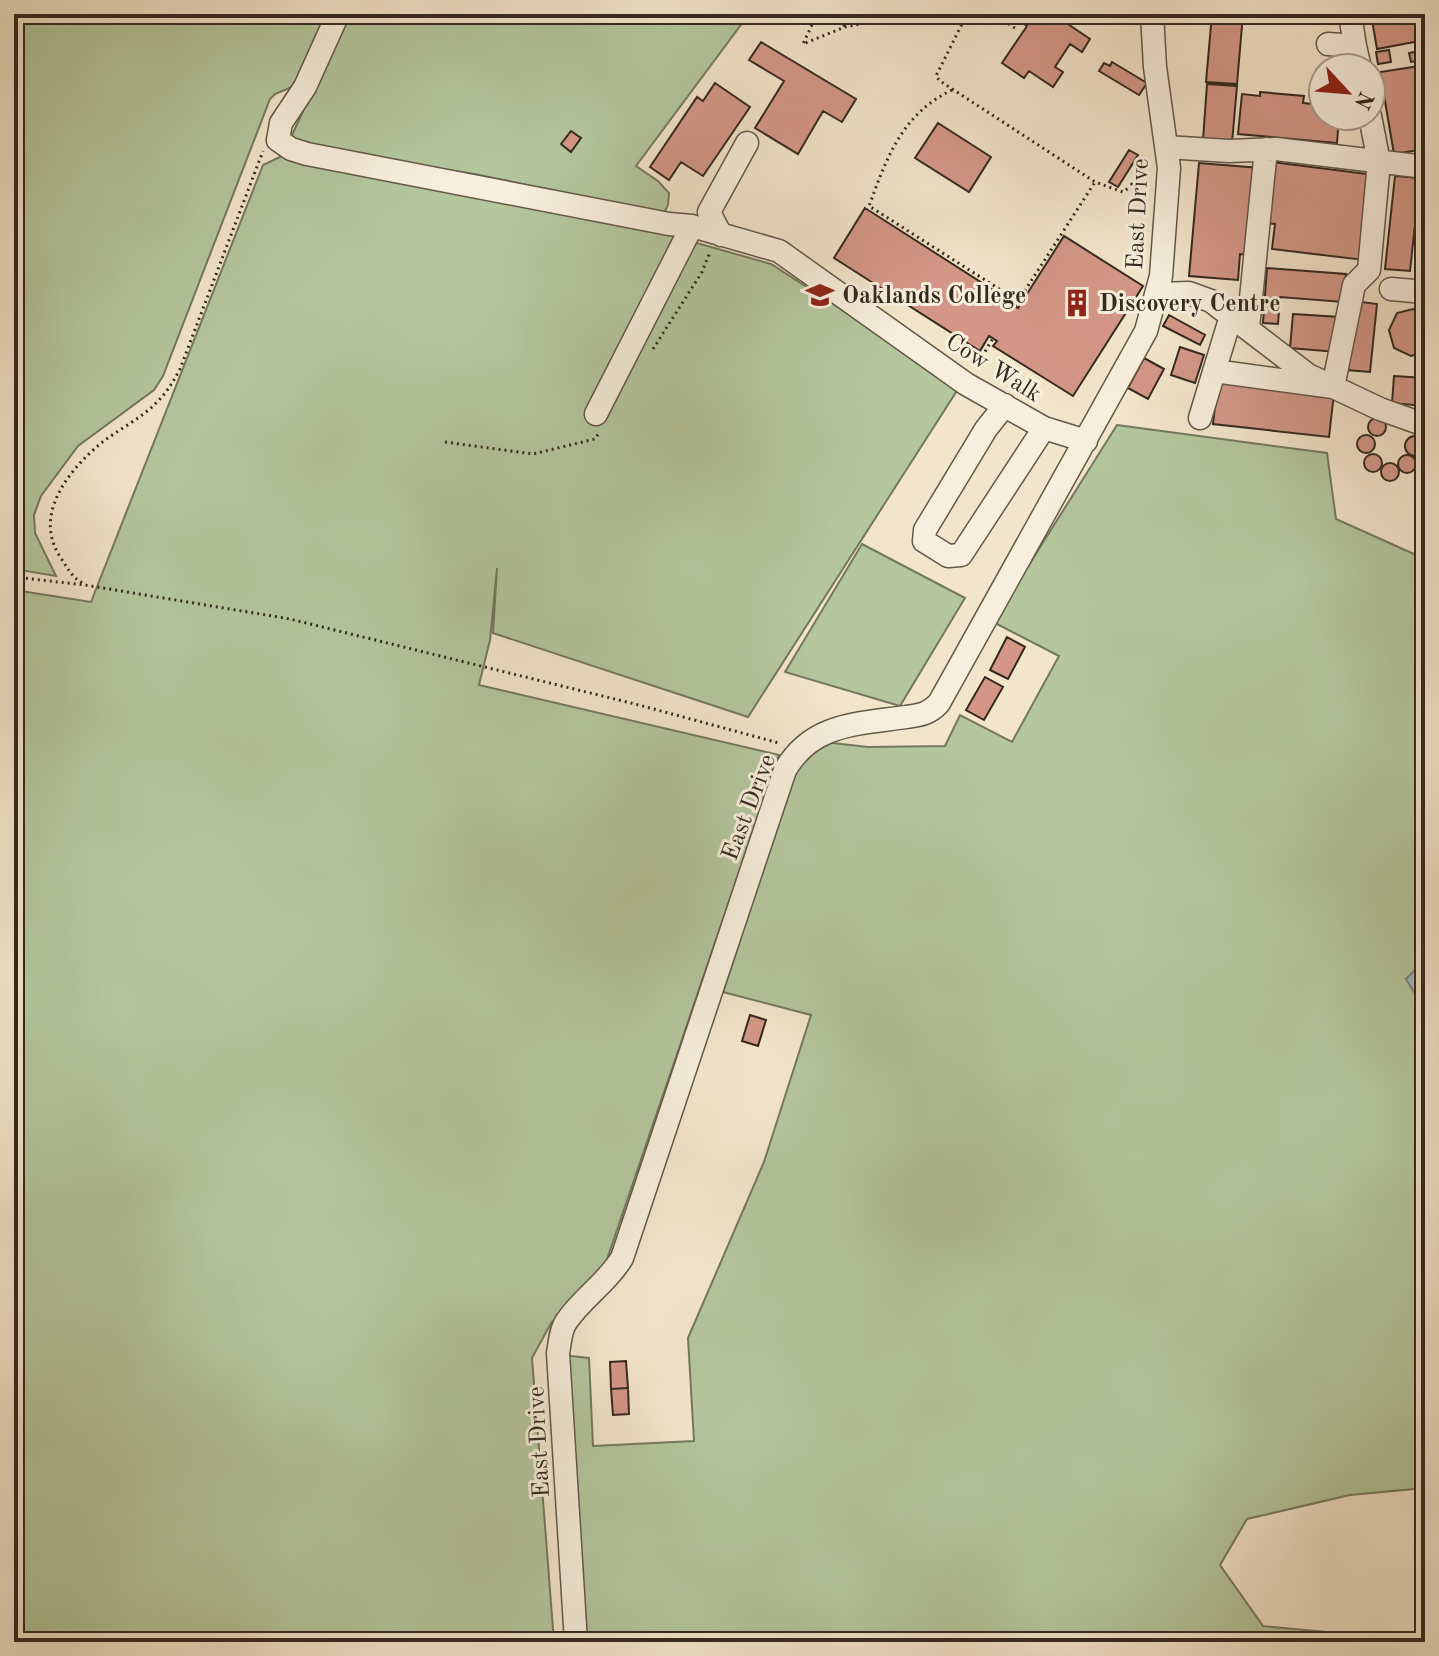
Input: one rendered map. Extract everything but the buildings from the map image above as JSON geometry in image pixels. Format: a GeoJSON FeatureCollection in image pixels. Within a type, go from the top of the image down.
{"type":"FeatureCollection","features":[{"type":"Feature","properties":{"kind":"lane"},"geometry":{"type":"LineString","coordinates":[[278,140],[281,123],[305,87],[338,14]]}},
{"type":"Feature","properties":{"kind":"lane"},"geometry":{"type":"LineString","coordinates":[[1350,14],[1357,52]]}},
{"type":"Feature","properties":{"kind":"lane","name":"East Drive"},"geometry":{"type":"LineString","coordinates":[[576,1642],[558,1353],[561,1332],[572,1315],[607,1280],[622,1258],[785,770],[798,750],[822,733],[845,726],[927,714],[939,703],[1146,331],[1158,294],[1168,158],[1147,17]]}},
{"type":"Feature","properties":{"kind":"lane"},"geometry":{"type":"LineString","coordinates":[[1328,44],[1346,52]]}},
{"type":"Feature","properties":{"kind":"lane"},"geometry":{"type":"LineString","coordinates":[[1333,387],[1354,285],[1369,270],[1379,162],[1373,132]]}},
{"type":"Feature","properties":{"kind":"lane","name":"Cow Walk"},"geometry":{"type":"LineString","coordinates":[[278,140],[291,149],[307,154],[680,225],[779,251],[966,384],[1044,428],[1086,441]]}},
{"type":"Feature","properties":{"kind":"lane"},"geometry":{"type":"LineString","coordinates":[[721,235],[709,212],[747,143]]}},
{"type":"Feature","properties":{"kind":"lane"},"geometry":{"type":"LineString","coordinates":[[1168,158],[1266,149],[1425,167]]}},
{"type":"Feature","properties":{"kind":"lane"},"geometry":{"type":"LineString","coordinates":[[1200,418],[1214,371],[1239,322],[1266,149]]}},
{"type":"Feature","properties":{"kind":"lane"},"geometry":{"type":"LineString","coordinates":[[596,414],[680,225]]}},
{"type":"Feature","properties":{"kind":"lane"},"geometry":{"type":"LineString","coordinates":[[1391,289],[1425,289]]}},
{"type":"Feature","properties":{"kind":"lane"},"geometry":{"type":"LineString","coordinates":[[1158,294],[1189,293],[1211,301],[1308,375],[1380,409],[1425,425]]}},
{"type":"Feature","properties":{"kind":"lane"},"geometry":{"type":"LineString","coordinates":[[1214,371],[1333,387]]}},
{"type":"Feature","properties":{"kind":"lane"},"geometry":{"type":"LineString","coordinates":[[1005,405],[986,429],[925,530],[924,541],[948,556],[961,555],[1044,428]]}},
{"type":"Feature","properties":{"kind":"path"},"geometry":{"type":"LineString","coordinates":[[817,14],[803,44],[845,27],[912,14]]}},
{"type":"Feature","properties":{"kind":"path"},"geometry":{"type":"LineString","coordinates":[[838,14],[845,27]]}},
{"type":"Feature","properties":{"kind":"path"},"geometry":{"type":"LineString","coordinates":[[967,14],[936,76],[953,90],[1095,182],[1123,192],[1168,158]]}},
{"type":"Feature","properties":{"kind":"path"},"geometry":{"type":"LineString","coordinates":[[993,14],[1018,30]]}},
{"type":"Feature","properties":{"kind":"path"},"geometry":{"type":"LineString","coordinates":[[953,90],[926,104],[901,133],[888,155],[869,206],[1016,304],[1095,182]]}},
{"type":"Feature","properties":{"kind":"path"},"geometry":{"type":"LineString","coordinates":[[85,585],[69,571],[51,540],[49,524],[52,505],[87,456],[153,406],[170,387],[180,369],[259,159],[267,146],[278,140]]}},
{"type":"Feature","properties":{"kind":"path"},"geometry":{"type":"LineString","coordinates":[[966,384],[993,338]]}},
{"type":"Feature","properties":{"kind":"path"},"geometry":{"type":"LineString","coordinates":[[60,582],[69,571]]}},
{"type":"Feature","properties":{"kind":"path"},"geometry":{"type":"LineString","coordinates":[[14,577],[85,585],[290,619],[769,740]]}},
{"type":"Feature","properties":{"kind":"green space"},"geometry":{"type":"Polygon","coordinates":[[[14,14],[331,14],[299,84],[270,99],[163,376],[154,390],[78,446],[41,496],[34,515],[35,533],[56,576],[14,569],[14,14]]]}},
{"type":"Feature","properties":{"kind":"green space"},"geometry":{"type":"Polygon","coordinates":[[[347,14],[749,14],[636,166],[669,193],[664,213],[474,174],[288,144],[347,14]]]}},
{"type":"Feature","properties":{"kind":"green space"},"geometry":{"type":"Polygon","coordinates":[[[282,156],[473,189],[612,219],[771,264],[960,386],[748,717],[493,633],[497,568],[490,640],[479,685],[779,755],[602,1274],[551,1323],[532,1358],[554,1642],[14,1642],[14,590],[91,602],[263,165],[282,156]]]}},
{"type":"Feature","properties":{"kind":"green space"},"geometry":{"type":"Polygon","coordinates":[[[1117,425],[1327,453],[1336,519],[1425,559],[1425,1488],[1350,1495],[1247,1519],[1220,1565],[1263,1626],[1326,1632],[1332,1642],[579,1642],[562,1355],[589,1358],[593,1446],[694,1441],[688,1338],[764,1162],[811,1015],[723,992],[797,764],[824,742],[868,747],[945,746],[960,715],[1012,742],[1059,656],[993,622],[1117,425]]]}},
{"type":"Feature","properties":{"kind":"green space"},"geometry":{"type":"Polygon","coordinates":[[[862,544],[965,598],[900,706],[785,672],[862,544]]]}},
{"type":"Feature","properties":{"kind":"water"},"geometry":{"type":"Polygon","coordinates":[[[1425,960],[1425,998],[1417,997],[1406,979],[1425,960]]]}},
{"type":"Feature","properties":{"kind":"place","name":"Oaklands College"},"geometry":{"type":"Point","coordinates":[820,295]}},
{"type":"Feature","properties":{"kind":"place","name":"Discovery Centre"},"geometry":{"type":"Point","coordinates":[1077,303]}}]}
